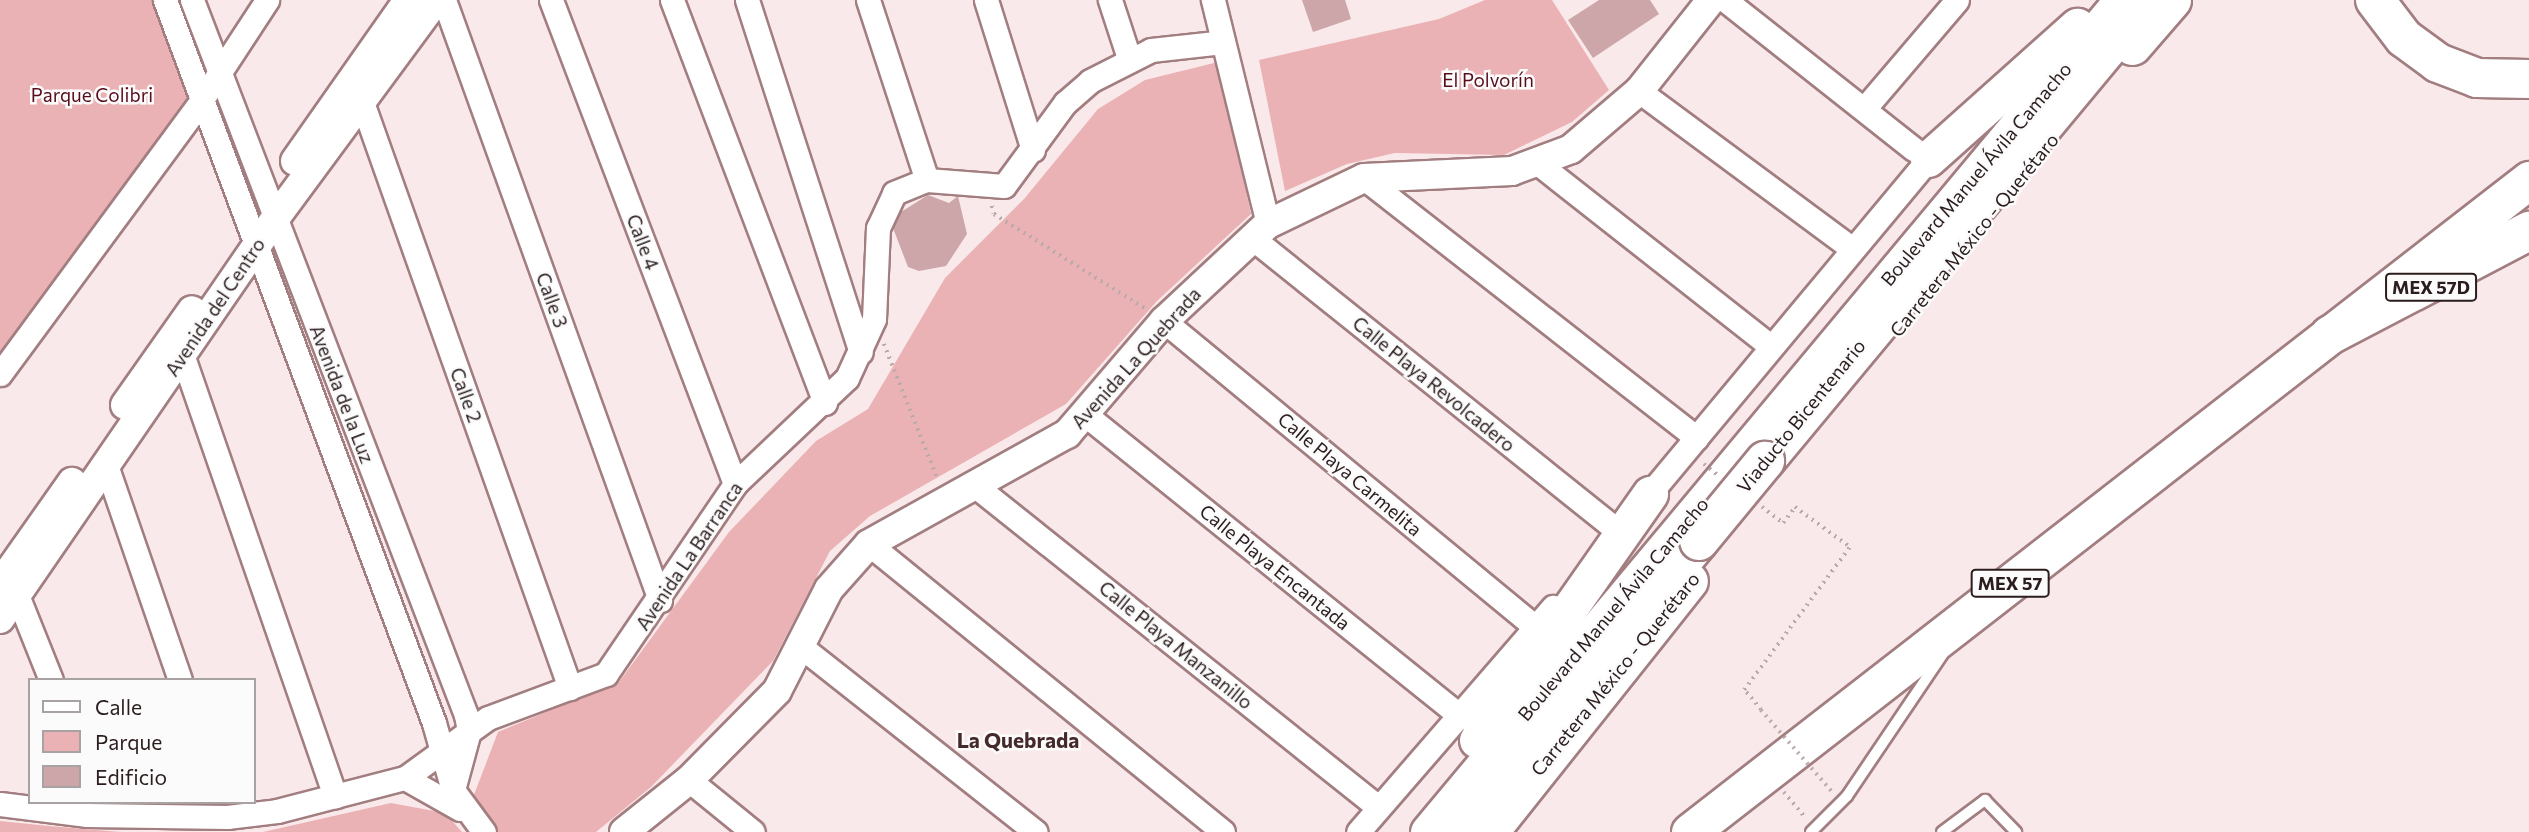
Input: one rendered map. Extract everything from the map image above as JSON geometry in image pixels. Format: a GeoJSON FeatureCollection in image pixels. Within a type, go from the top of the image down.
{"type":"FeatureCollection","features":[{"type":"Feature","properties":{"kind":"highway","name":"Viaducto Bicentenario"},"geometry":{"type":"LineString","coordinates":[[1454,832],[2148,0]]}},
{"type":"Feature","properties":{"kind":"highway","name":"Carretera México - Querétaro"},"geometry":{"type":"LineString","coordinates":[[1489,832],[2172,0]]}},
{"type":"Feature","properties":{"kind":"highway"},"geometry":{"type":"LineString","coordinates":[[2375,0],[2404,38],[2438,63],[2477,78],[2529,79]]}},
{"type":"Feature","properties":{"kind":"highway","name":"MEX 57"},"geometry":{"type":"LineString","coordinates":[[1689,832],[2529,180]]}},
{"type":"Feature","properties":{"kind":"highway","name":"MEX 57D"},"geometry":{"type":"LineString","coordinates":[[2330,335],[2529,231]]}},
{"type":"Feature","properties":{"kind":"highway"},"geometry":{"type":"LineString","coordinates":[[1463,832],[1556,748]]}},
{"type":"Feature","properties":{"kind":"main road"},"geometry":{"type":"LineString","coordinates":[[1921,154],[2105,0]]}},
{"type":"Feature","properties":{"kind":"main road","name":"Boulevard Manuel Ávila Camacho"},"geometry":{"type":"LineString","coordinates":[[1428,832],[2122,0]]}},
{"type":"Feature","properties":{"kind":"main road"},"geometry":{"type":"LineString","coordinates":[[1420,832],[1650,494]]}},
{"type":"Feature","properties":{"kind":"street","name":"Avenida de la Luz"},"geometry":{"type":"LineString","coordinates":[[165,0],[254,235],[458,800],[484,832]]}},
{"type":"Feature","properties":{"kind":"street","name":"Avenida de la Luz"},"geometry":{"type":"LineString","coordinates":[[192,0],[273,206],[470,731]]}},
{"type":"Feature","properties":{"kind":"street"},"geometry":{"type":"LineString","coordinates":[[0,374],[201,100],[267,0]]}},
{"type":"Feature","properties":{"kind":"street","name":"Avenida del Centro"},"geometry":{"type":"LineString","coordinates":[[0,619],[9,589],[254,235],[408,0]]}},
{"type":"Feature","properties":{"kind":"street","name":"Avenida del Centro"},"geometry":{"type":"LineString","coordinates":[[273,206],[362,102],[436,0]]}},
{"type":"Feature","properties":{"kind":"street","name":"Calle 3"},"geometry":{"type":"LineString","coordinates":[[444,0],[660,600]]}},
{"type":"Feature","properties":{"kind":"street","name":"Calle 4"},"geometry":{"type":"LineString","coordinates":[[551,0],[736,484]]}},
{"type":"Feature","properties":{"kind":"street"},"geometry":{"type":"LineString","coordinates":[[672,0],[825,403]]}},
{"type":"Feature","properties":{"kind":"street"},"geometry":{"type":"LineString","coordinates":[[747,0],[861,352]]}},
{"type":"Feature","properties":{"kind":"street"},"geometry":{"type":"LineString","coordinates":[[868,0],[927,180]]}},
{"type":"Feature","properties":{"kind":"street"},"geometry":{"type":"LineString","coordinates":[[986,0],[1033,150]]}},
{"type":"Feature","properties":{"kind":"street"},"geometry":{"type":"LineString","coordinates":[[1110,0],[1129,58]]}},
{"type":"Feature","properties":{"kind":"street"},"geometry":{"type":"LineString","coordinates":[[1213,0],[1260,231]]}},
{"type":"Feature","properties":{"kind":"street","name":"Avenida La Quebrada"},"geometry":{"type":"LineString","coordinates":[[624,832],[689,780],[762,708],[804,649],[829,589],[869,544],[973,484],[1055,441],[1087,416],[1164,321],[1260,231],[1364,178],[1399,172],[1484,173],[1539,164],[1598,131],[1639,90],[1711,0]]}},
{"type":"Feature","properties":{"kind":"street"},"geometry":{"type":"LineString","coordinates":[[1358,832],[1462,717],[1616,530],[1697,438],[1852,248],[1921,154],[1725,0]]}},
{"type":"Feature","properties":{"kind":"street"},"geometry":{"type":"LineString","coordinates":[[1864,109],[1957,0]]}},
{"type":"Feature","properties":{"kind":"street"},"geometry":{"type":"LineString","coordinates":[[988,187],[1016,177],[1065,103],[1129,58],[1181,44],[1223,42]]}},
{"type":"Feature","properties":{"kind":"street"},"geometry":{"type":"LineString","coordinates":[[1639,90],[1852,248]]}},
{"type":"Feature","properties":{"kind":"street","name":"Calle 2"},"geometry":{"type":"LineString","coordinates":[[362,102],[570,688]]}},
{"type":"Feature","properties":{"kind":"street"},"geometry":{"type":"LineString","coordinates":[[1539,164],[1770,346]]}},
{"type":"Feature","properties":{"kind":"street"},"geometry":{"type":"LineString","coordinates":[[1364,178],[1697,438]]}},
{"type":"Feature","properties":{"kind":"street","name":"Avenida La Barranca"},"geometry":{"type":"LineString","coordinates":[[0,804],[224,810],[335,796],[405,778],[503,710],[606,674],[660,600],[736,484],[825,403],[861,352],[874,319],[884,208],[894,193],[927,180],[988,187]]}},
{"type":"Feature","properties":{"kind":"street","name":"Calle Playa Revolcadero"},"geometry":{"type":"LineString","coordinates":[[1260,231],[1616,530]]}},
{"type":"Feature","properties":{"kind":"street","name":"Avenida del Centro"},"geometry":{"type":"LineString","coordinates":[[9,589],[106,465],[183,357],[254,235]]}},
{"type":"Feature","properties":{"kind":"street","name":"Calle Playa Carmelita"},"geometry":{"type":"LineString","coordinates":[[1164,321],[1535,627]]}},
{"type":"Feature","properties":{"kind":"street"},"geometry":{"type":"LineString","coordinates":[[183,357],[335,796]]}},
{"type":"Feature","properties":{"kind":"street","name":"Calle Playa Encantada"},"geometry":{"type":"LineString","coordinates":[[1087,416],[1462,717]]}},
{"type":"Feature","properties":{"kind":"street"},"geometry":{"type":"LineString","coordinates":[[106,465],[179,678]]}},
{"type":"Feature","properties":{"kind":"street","name":"Calle Playa Manzanillo"},"geometry":{"type":"LineString","coordinates":[[973,484],[1378,807]]}},
{"type":"Feature","properties":{"kind":"street"},"geometry":{"type":"LineString","coordinates":[[869,544],[1223,832]]}},
{"type":"Feature","properties":{"kind":"street"},"geometry":{"type":"LineString","coordinates":[[9,589],[50,678]]}},
{"type":"Feature","properties":{"kind":"street"},"geometry":{"type":"LineString","coordinates":[[804,649],[1036,832]]}},
{"type":"Feature","properties":{"kind":"street"},"geometry":{"type":"LineString","coordinates":[[405,778],[458,800],[470,731]]}},
{"type":"Feature","properties":{"kind":"street"},"geometry":{"type":"LineString","coordinates":[[689,780],[753,832]]}},
{"type":"Feature","properties":{"kind":"lane"},"geometry":{"type":"LineString","coordinates":[[1811,832],[1847,796],[1970,614]]}},
{"type":"Feature","properties":{"kind":"lane"},"geometry":{"type":"LineString","coordinates":[[1942,832],[1985,800],[2016,832]]}},
{"type":"Feature","properties":{"kind":"path"},"geometry":{"type":"LineString","coordinates":[[988,187],[994,214],[1164,321]]}},
{"type":"Feature","properties":{"kind":"path"},"geometry":{"type":"LineString","coordinates":[[874,319],[946,499]]}},
{"type":"Feature","properties":{"kind":"path"},"geometry":{"type":"LineString","coordinates":[[1704,464],[1724,479]]}},
{"type":"Feature","properties":{"kind":"path"},"geometry":{"type":"LineString","coordinates":[[1754,501],[1783,523],[1795,506],[1850,547],[1744,690],[1834,794]]}},
{"type":"Feature","properties":{"kind":"path"},"geometry":{"type":"LineString","coordinates":[[1766,772],[1806,818]]}},
{"type":"Feature","properties":{"kind":"green space","name":"Parque Colibri"},"geometry":{"type":"Polygon","coordinates":[[[0,0],[161,0],[195,111],[0,357],[0,0]]]}},
{"type":"Feature","properties":{"kind":"green space","name":"El Polvorín"},"geometry":{"type":"Polygon","coordinates":[[[1485,0],[1552,0],[1609,90],[1572,122],[1504,155],[1395,153],[1347,164],[1285,191],[1259,60],[1439,19],[1485,0]]]}},
{"type":"Feature","properties":{"kind":"green space"},"geometry":{"type":"Polygon","coordinates":[[[1218,62],[1251,214],[1157,301],[1066,404],[870,516],[830,551],[773,661],[651,787],[596,832],[498,832],[490,825],[472,800],[498,732],[619,682],[729,532],[816,441],[868,409],[945,278],[1024,199],[1098,109],[1145,80],[1218,62]]]}},
{"type":"Feature","properties":{"kind":"green space"},"geometry":{"type":"Polygon","coordinates":[[[391,803],[445,813],[462,832],[263,832],[391,803]]]}},
{"type":"Feature","properties":{"kind":"green space"},"geometry":{"type":"Polygon","coordinates":[[[0,821],[49,826],[121,832],[0,832],[0,821]]]}},
{"type":"Feature","properties":{"kind":"building"},"geometry":{"type":"Polygon","coordinates":[[[1302,0],[1345,0],[1351,19],[1313,32],[1302,0]]]}},
{"type":"Feature","properties":{"kind":"building"},"geometry":{"type":"Polygon","coordinates":[[[1599,0],[1650,0],[1659,14],[1593,58],[1568,20],[1599,0]]]}},
{"type":"Feature","properties":{"kind":"building"},"geometry":{"type":"Polygon","coordinates":[[[928,195],[949,203],[958,196],[967,234],[946,266],[919,271],[908,267],[893,228],[901,212],[928,195]]]}},
{"type":"Feature","properties":{"kind":"district","name":"La Quebrada"},"geometry":{"type":"Point","coordinates":[1018,740]}}]}
